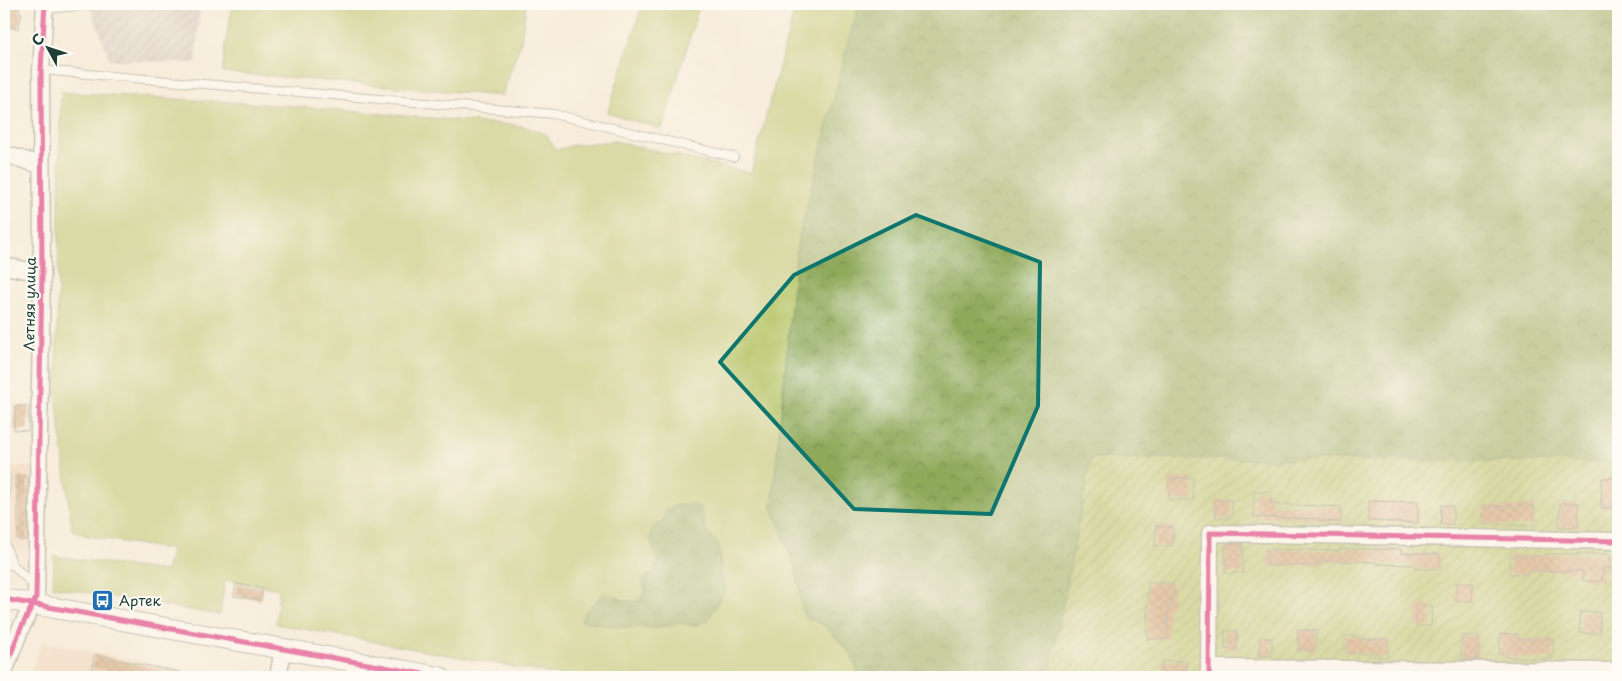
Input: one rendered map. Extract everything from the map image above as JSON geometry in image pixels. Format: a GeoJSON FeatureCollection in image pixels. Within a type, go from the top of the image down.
{"type":"FeatureCollection","features":[{"type":"Feature","properties":{"kind":"street","name":"Летняя улица"},"geometry":{"type":"LineString","coordinates":[[35,596],[42,273],[41,70],[45,6]]}},
{"type":"Feature","properties":{"kind":"street"},"geometry":{"type":"LineString","coordinates":[[4,154],[41,165]]}},
{"type":"Feature","properties":{"kind":"street"},"geometry":{"type":"LineString","coordinates":[[4,266],[42,273]]}},
{"type":"Feature","properties":{"kind":"street"},"geometry":{"type":"LineString","coordinates":[[1618,541],[1210,533],[1209,673],[1618,671]]}},
{"type":"Feature","properties":{"kind":"street"},"geometry":{"type":"LineString","coordinates":[[4,672],[35,596]]}},
{"type":"Feature","properties":{"kind":"street"},"geometry":{"type":"LineString","coordinates":[[4,599],[35,596],[283,649],[440,677]]}},
{"type":"Feature","properties":{"kind":"street"},"geometry":{"type":"LineString","coordinates":[[278,677],[283,649]]}},
{"type":"Feature","properties":{"kind":"lane"},"geometry":{"type":"LineString","coordinates":[[45,6],[100,4]]}},
{"type":"Feature","properties":{"kind":"lane"},"geometry":{"type":"LineString","coordinates":[[41,70],[554,114],[734,157]]}},
{"type":"Feature","properties":{"kind":"lane"},"geometry":{"type":"LineString","coordinates":[[4,509],[6,478]]}},
{"type":"Feature","properties":{"kind":"lane"},"geometry":{"type":"LineString","coordinates":[[4,542],[13,565],[35,596]]}},
{"type":"Feature","properties":{"kind":"lane"},"geometry":{"type":"LineString","coordinates":[[4,564],[13,565]]}},
{"type":"Feature","properties":{"kind":"highlighted area"},"geometry":{"type":"Polygon","coordinates":[[[916,215],[1040,262],[1038,406],[991,514],[854,509],[720,362],[794,275],[916,215]]]}},
{"type":"Feature","properties":{"kind":"shaded area"},"geometry":{"type":"Polygon","coordinates":[[[89,4],[200,4],[196,63],[110,60],[89,4]]]}},
{"type":"Feature","properties":{"kind":"shaded area"},"geometry":{"type":"Polygon","coordinates":[[[4,466],[35,467],[33,569],[4,581],[4,466]]]}},
{"type":"Feature","properties":{"kind":"shaded area"},"geometry":{"type":"Polygon","coordinates":[[[42,642],[219,677],[29,677],[42,642]]]}},
{"type":"Feature","properties":{"kind":"green space"},"geometry":{"type":"Polygon","coordinates":[[[233,4],[526,4],[521,41],[502,96],[223,72],[233,4]]]}},
{"type":"Feature","properties":{"kind":"green space"},"geometry":{"type":"Polygon","coordinates":[[[643,4],[700,4],[662,129],[607,113],[643,4]]]}},
{"type":"Feature","properties":{"kind":"green space"},"geometry":{"type":"Polygon","coordinates":[[[796,4],[860,4],[849,39],[772,507],[796,569],[804,616],[824,625],[851,654],[860,677],[569,677],[276,624],[279,589],[225,580],[220,615],[53,587],[54,556],[166,571],[172,550],[87,536],[72,530],[56,395],[61,92],[280,105],[523,126],[546,134],[556,150],[574,145],[614,141],[751,173],[796,4]],[[664,522],[651,539],[659,562],[653,572],[643,579],[646,591],[638,601],[626,602],[615,596],[618,627],[656,628],[681,623],[694,626],[707,621],[726,588],[721,575],[718,545],[713,539],[698,530],[664,522]]]}},
{"type":"Feature","properties":{"kind":"green space"},"geometry":{"type":"Polygon","coordinates":[[[860,4],[1618,4],[1618,462],[1091,458],[1049,677],[860,677],[851,654],[824,625],[804,616],[796,569],[772,507],[797,245],[849,39],[860,4]]]}},
{"type":"Feature","properties":{"kind":"green space"},"geometry":{"type":"Polygon","coordinates":[[[1091,458],[1618,462],[1618,677],[1049,677],[1091,458]]]}},
{"type":"Feature","properties":{"kind":"green space"},"geometry":{"type":"Polygon","coordinates":[[[690,504],[701,508],[706,533],[715,540],[720,552],[720,576],[726,588],[707,621],[694,626],[681,623],[656,628],[618,627],[581,621],[586,610],[604,594],[624,600],[638,601],[646,591],[643,579],[653,572],[659,562],[650,539],[653,527],[663,522],[666,510],[677,505],[690,504]]]}},
{"type":"Feature","properties":{"kind":"building"},"geometry":{"type":"Polygon","coordinates":[[[4,4],[20,4],[19,12],[22,13],[18,29],[4,26],[4,4]]]}},
{"type":"Feature","properties":{"kind":"building"},"geometry":{"type":"Polygon","coordinates":[[[15,406],[29,406],[28,431],[14,430],[15,406]]]}},
{"type":"Feature","properties":{"kind":"building"},"geometry":{"type":"Polygon","coordinates":[[[18,477],[28,477],[27,540],[18,540],[18,477]]]}},
{"type":"Feature","properties":{"kind":"building"},"geometry":{"type":"Polygon","coordinates":[[[1169,478],[1193,478],[1193,500],[1169,500],[1169,478]]]}},
{"type":"Feature","properties":{"kind":"building"},"geometry":{"type":"Polygon","coordinates":[[[1602,478],[1618,478],[1618,503],[1613,503],[1613,508],[1601,508],[1602,478]]]}},
{"type":"Feature","properties":{"kind":"building"},"geometry":{"type":"Polygon","coordinates":[[[1254,492],[1271,492],[1271,504],[1341,507],[1341,522],[1320,521],[1320,519],[1254,517],[1254,492]]]}},
{"type":"Feature","properties":{"kind":"building"},"geometry":{"type":"Polygon","coordinates":[[[1216,500],[1232,500],[1232,518],[1216,518],[1216,500]]]}},
{"type":"Feature","properties":{"kind":"building"},"geometry":{"type":"Polygon","coordinates":[[[1368,501],[1418,502],[1418,523],[1368,521],[1368,501]]]}},
{"type":"Feature","properties":{"kind":"building"},"geometry":{"type":"Polygon","coordinates":[[[1560,503],[1578,503],[1578,527],[1559,527],[1560,503]]]}},
{"type":"Feature","properties":{"kind":"building"},"geometry":{"type":"Polygon","coordinates":[[[1441,505],[1453,506],[1453,524],[1441,524],[1441,505]]]}},
{"type":"Feature","properties":{"kind":"building"},"geometry":{"type":"Polygon","coordinates":[[[1519,505],[1534,505],[1534,526],[1483,524],[1484,506],[1519,507],[1519,505]]]}},
{"type":"Feature","properties":{"kind":"building"},"geometry":{"type":"Polygon","coordinates":[[[1156,526],[1173,527],[1172,546],[1155,546],[1156,526]]]}},
{"type":"Feature","properties":{"kind":"building"},"geometry":{"type":"Polygon","coordinates":[[[1226,544],[1243,544],[1243,573],[1225,573],[1226,544]]]}},
{"type":"Feature","properties":{"kind":"building"},"geometry":{"type":"Polygon","coordinates":[[[1267,549],[1340,551],[1340,549],[1401,549],[1401,553],[1440,554],[1440,569],[1415,569],[1415,565],[1376,564],[1376,562],[1321,561],[1321,565],[1267,566],[1267,549]]]}},
{"type":"Feature","properties":{"kind":"building"},"geometry":{"type":"Polygon","coordinates":[[[1545,554],[1610,554],[1610,568],[1603,568],[1602,581],[1583,581],[1583,571],[1528,571],[1528,574],[1509,574],[1510,556],[1545,556],[1545,554]]]}},
{"type":"Feature","properties":{"kind":"building"},"geometry":{"type":"Polygon","coordinates":[[[1148,583],[1173,583],[1172,607],[1168,607],[1167,639],[1147,639],[1148,583]]]}},
{"type":"Feature","properties":{"kind":"building"},"geometry":{"type":"Polygon","coordinates":[[[1456,583],[1473,583],[1472,601],[1456,601],[1456,583]]]}},
{"type":"Feature","properties":{"kind":"building"},"geometry":{"type":"Polygon","coordinates":[[[236,584],[263,588],[261,600],[234,596],[236,584]]]}},
{"type":"Feature","properties":{"kind":"building"},"geometry":{"type":"Polygon","coordinates":[[[1416,605],[1432,605],[1431,626],[1416,626],[1416,605]]]}},
{"type":"Feature","properties":{"kind":"building"},"geometry":{"type":"Polygon","coordinates":[[[1580,612],[1600,612],[1600,633],[1580,633],[1580,612]]]}},
{"type":"Feature","properties":{"kind":"building"},"geometry":{"type":"Polygon","coordinates":[[[1298,630],[1316,630],[1316,650],[1298,650],[1298,630]]]}},
{"type":"Feature","properties":{"kind":"building"},"geometry":{"type":"Polygon","coordinates":[[[1225,631],[1237,631],[1237,649],[1225,649],[1225,631]]]}},
{"type":"Feature","properties":{"kind":"building"},"geometry":{"type":"Polygon","coordinates":[[[1500,634],[1518,634],[1518,639],[1554,639],[1553,659],[1506,657],[1506,654],[1499,654],[1500,634]]]}},
{"type":"Feature","properties":{"kind":"building"},"geometry":{"type":"Polygon","coordinates":[[[1345,636],[1359,636],[1359,639],[1388,639],[1388,657],[1373,657],[1373,653],[1345,653],[1345,636]]]}},
{"type":"Feature","properties":{"kind":"building"},"geometry":{"type":"Polygon","coordinates":[[[1461,636],[1478,636],[1478,659],[1461,659],[1461,636]]]}},
{"type":"Feature","properties":{"kind":"building"},"geometry":{"type":"Polygon","coordinates":[[[1260,638],[1272,638],[1272,656],[1259,656],[1260,638]]]}},
{"type":"Feature","properties":{"kind":"building"},"geometry":{"type":"Polygon","coordinates":[[[94,655],[179,672],[178,677],[136,677],[92,668],[94,655]]]}},
{"type":"Feature","properties":{"kind":"building"},"geometry":{"type":"Polygon","coordinates":[[[1162,661],[1187,661],[1187,677],[1162,677],[1162,661]]]}},
{"type":"Feature","properties":{"kind":"cycle path"},"geometry":{"type":"LineString","coordinates":[[4,672],[20,630],[36,598],[42,273],[41,70],[45,4]]}},
{"type":"Feature","properties":{"kind":"cycle path"},"geometry":{"type":"LineString","coordinates":[[1209,677],[1210,533],[1618,541]]}},
{"type":"Feature","properties":{"kind":"cycle path"},"geometry":{"type":"LineString","coordinates":[[4,599],[440,677]]}},
{"type":"Feature","properties":{"kind":"place","name":"Артек"},"geometry":{"type":"Point","coordinates":[103,601]}}]}
